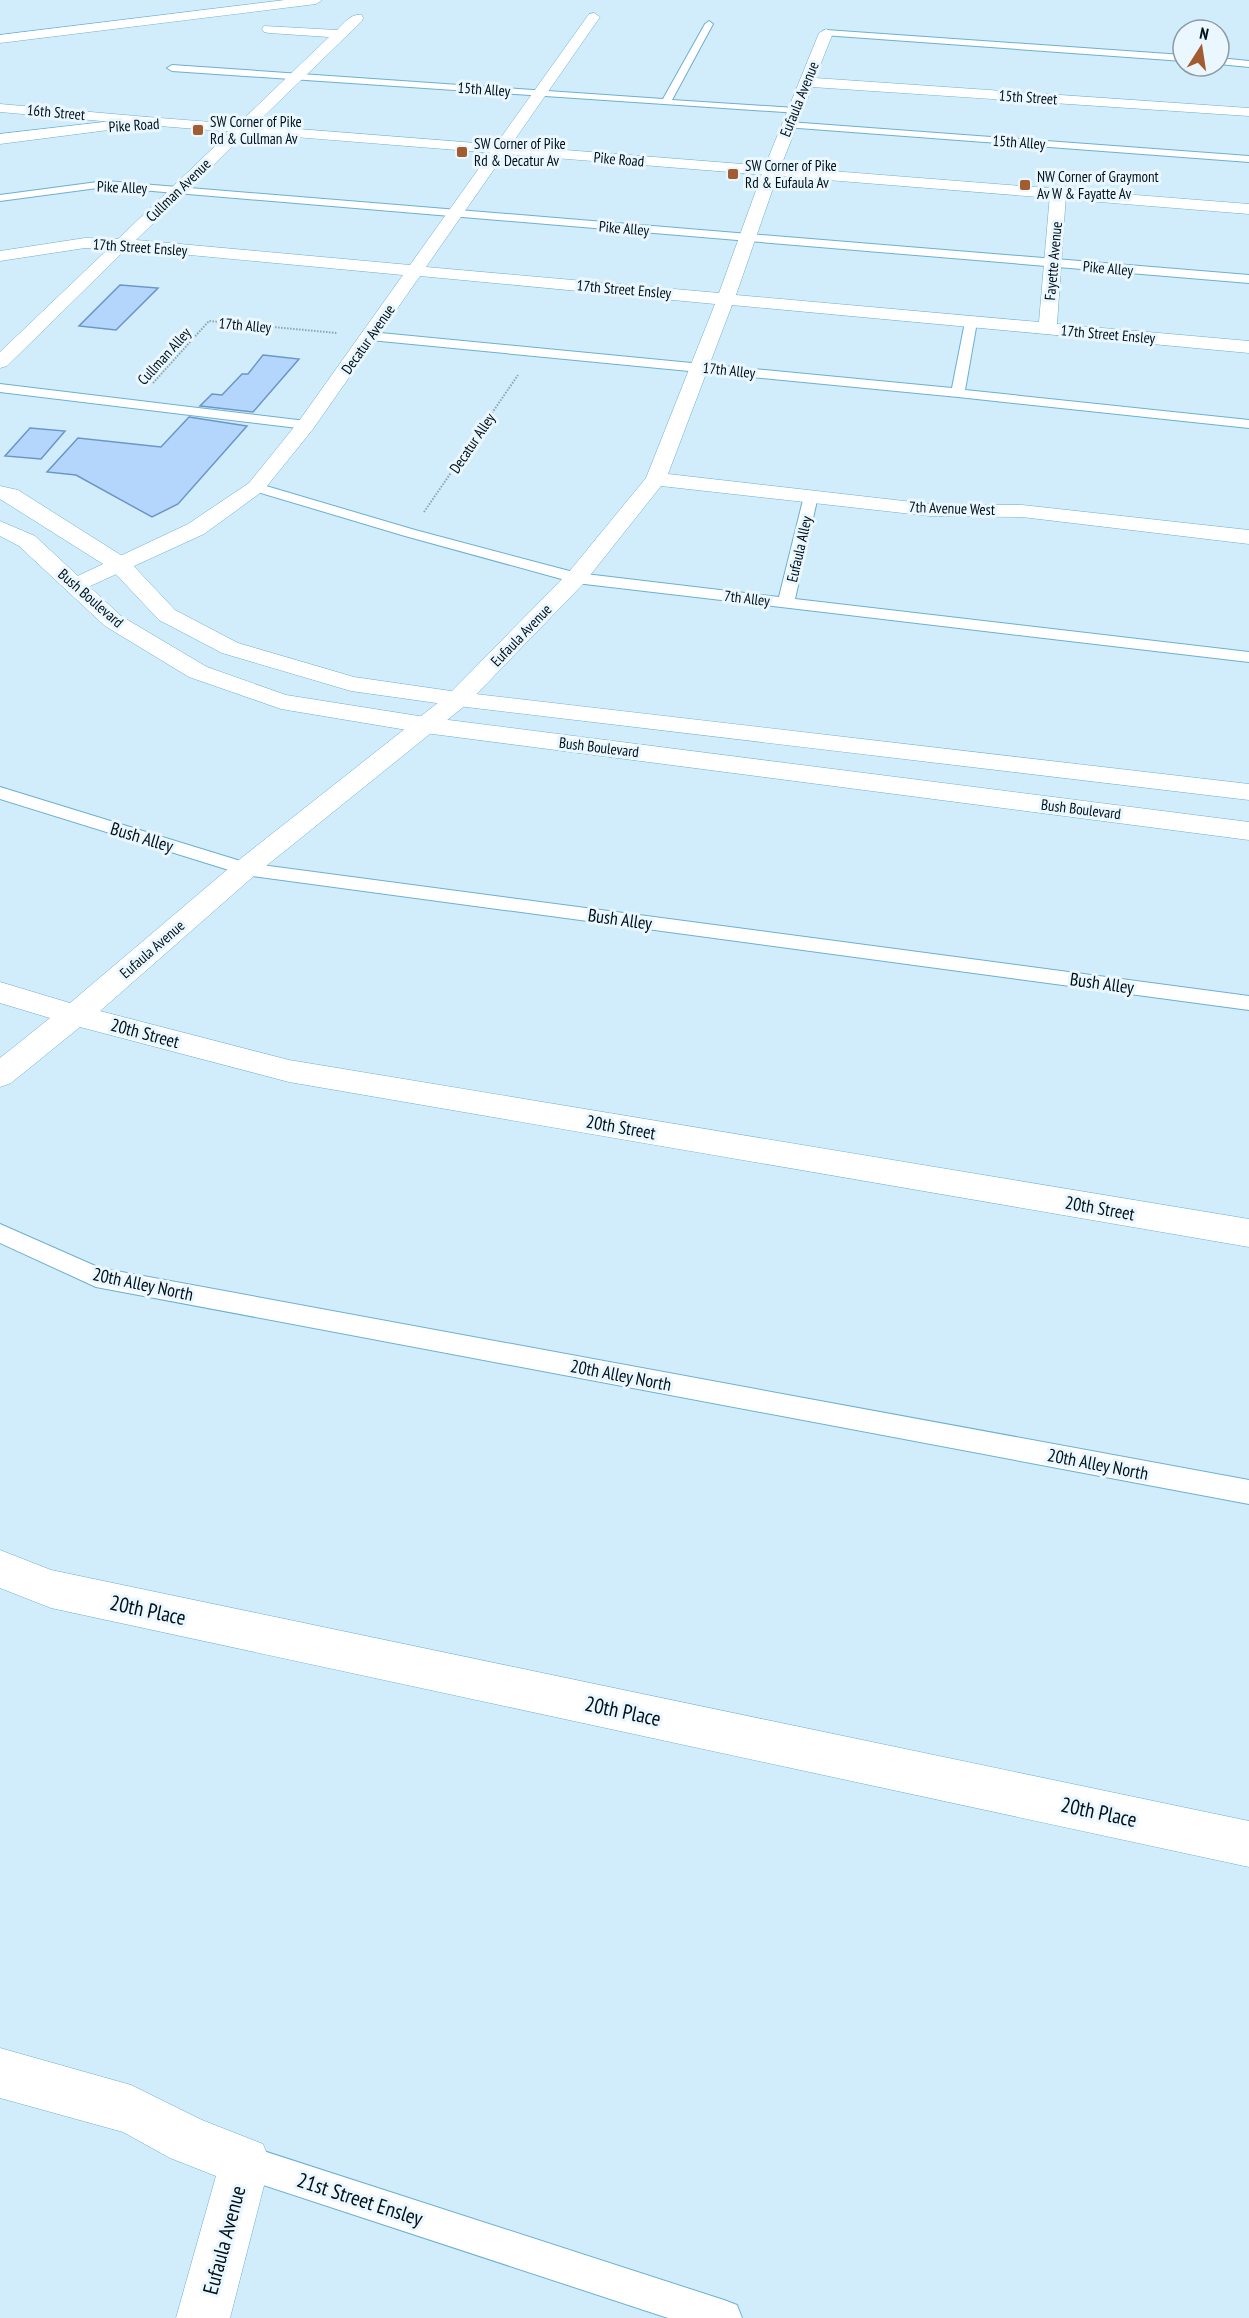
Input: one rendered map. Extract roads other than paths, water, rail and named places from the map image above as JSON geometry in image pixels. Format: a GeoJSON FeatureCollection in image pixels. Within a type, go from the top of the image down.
{"type":"FeatureCollection","features":[{"type":"Feature","properties":{"kind":"main road"},"geometry":{"type":"LineString","coordinates":[[0,39],[316,0]]}},
{"type":"Feature","properties":{"kind":"main road","name":"Decatur Avenue"},"geometry":{"type":"LineString","coordinates":[[75,586],[196,529],[256,487],[306,425],[594,17]]}},
{"type":"Feature","properties":{"kind":"main road","name":"Cullman Avenue"},"geometry":{"type":"LineString","coordinates":[[0,362],[357,18]]}},
{"type":"Feature","properties":{"kind":"main road"},"geometry":{"type":"LineString","coordinates":[[269,29],[340,34]]}},
{"type":"Feature","properties":{"kind":"main road","name":"Eufaula Avenue"},"geometry":{"type":"LineString","coordinates":[[0,1075],[75,1015],[245,869],[458,699],[576,578],[656,479],[749,238],[771,171],[826,33]]}},
{"type":"Feature","properties":{"kind":"main road","name":"15th Street"},"geometry":{"type":"LineString","coordinates":[[807,82],[1249,112]]}},
{"type":"Feature","properties":{"kind":"main road","name":"16th Street"},"geometry":{"type":"LineString","coordinates":[[0,108],[147,121]]}},
{"type":"Feature","properties":{"kind":"main road","name":"Pike Road"},"geometry":{"type":"LineString","coordinates":[[0,139],[147,121],[1249,209]]}},
{"type":"Feature","properties":{"kind":"main road","name":"Fayette Avenue"},"geometry":{"type":"LineString","coordinates":[[1048,328],[1058,194]]}},
{"type":"Feature","properties":{"kind":"main road","name":"17th Street Ensley"},"geometry":{"type":"LineString","coordinates":[[0,256],[85,243],[122,244],[1249,346]]}},
{"type":"Feature","properties":{"kind":"main road","name":"7th Avenue West"},"geometry":{"type":"LineString","coordinates":[[656,479],[930,510],[1022,511],[1249,537]]}},
{"type":"Feature","properties":{"kind":"main road","name":"Bush Boulevard"},"geometry":{"type":"LineString","coordinates":[[0,492],[10,495],[118,564],[167,615],[230,648],[351,684],[458,699],[1249,792]]}},
{"type":"Feature","properties":{"kind":"main road","name":"Bush Boulevard"},"geometry":{"type":"LineString","coordinates":[[0,528],[27,541],[113,621],[198,672],[281,702],[425,725],[1249,831]]}},
{"type":"Feature","properties":{"kind":"main road","name":"20th Street"},"geometry":{"type":"LineString","coordinates":[[0,992],[75,1015],[289,1071],[1249,1233]]}},
{"type":"Feature","properties":{"kind":"main road","name":"20th Place"},"geometry":{"type":"LineString","coordinates":[[0,1569],[51,1589],[1249,1845]]}},
{"type":"Feature","properties":{"kind":"main road","name":"21st Street Ensley"},"geometry":{"type":"LineString","coordinates":[[0,2073],[131,2110],[188,2140],[245,2162]]}},
{"type":"Feature","properties":{"kind":"main road","name":"Eufaula Avenue"},"geometry":{"type":"LineString","coordinates":[[203,2318],[245,2162]]}},
{"type":"Feature","properties":{"kind":"lane"},"geometry":{"type":"LineString","coordinates":[[666,102],[708,24]]}},
{"type":"Feature","properties":{"kind":"lane"},"geometry":{"type":"LineString","coordinates":[[826,33],[1171,57]]}},
{"type":"Feature","properties":{"kind":"lane"},"geometry":{"type":"LineString","coordinates":[[1231,62],[1249,64]]}},
{"type":"Feature","properties":{"kind":"lane","name":"15th Alley"},"geometry":{"type":"LineString","coordinates":[[172,68],[666,102],[792,118],[1249,159]]}},
{"type":"Feature","properties":{"kind":"lane","name":"Pike Alley"},"geometry":{"type":"LineString","coordinates":[[0,198],[105,184],[1249,279]]}},
{"type":"Feature","properties":{"kind":"lane"},"geometry":{"type":"LineString","coordinates":[[958,393],[971,322]]}},
{"type":"Feature","properties":{"kind":"lane","name":"17th Alley"},"geometry":{"type":"LineString","coordinates":[[370,336],[958,393],[1249,424]]}},
{"type":"Feature","properties":{"kind":"lane"},"geometry":{"type":"LineString","coordinates":[[0,388],[306,425]]}},
{"type":"Feature","properties":{"kind":"lane","name":"7th Alley"},"geometry":{"type":"LineString","coordinates":[[256,487],[410,533],[576,578],[1249,657]]}},
{"type":"Feature","properties":{"kind":"lane","name":"Eufaula Alley"},"geometry":{"type":"LineString","coordinates":[[786,603],[811,496]]}},
{"type":"Feature","properties":{"kind":"lane","name":"Bush Alley"},"geometry":{"type":"LineString","coordinates":[[0,793],[245,869],[1249,1003]]}},
{"type":"Feature","properties":{"kind":"lane","name":"20th Alley North"},"geometry":{"type":"LineString","coordinates":[[0,1233],[96,1277],[1249,1492]]}},
{"type":"Feature","properties":{"kind":"lane","name":"21st Street Ensley"},"geometry":{"type":"LineString","coordinates":[[245,2162],[724,2318]]}},
{"type":"Feature","properties":{"kind":"place","name":"SW Corner of Pike Rd & Cullman Av"},"geometry":{"type":"Point","coordinates":[198,130]}},
{"type":"Feature","properties":{"kind":"place","name":"SW Corner of Pike Rd & Decatur Av"},"geometry":{"type":"Point","coordinates":[462,152]}},
{"type":"Feature","properties":{"kind":"place","name":"SW Corner of Pike Rd & Eufaula Av"},"geometry":{"type":"Point","coordinates":[733,174]}},
{"type":"Feature","properties":{"kind":"place","name":"NW Corner of Graymont Av W & Fayatte Av"},"geometry":{"type":"Point","coordinates":[1025,185]}}]}
